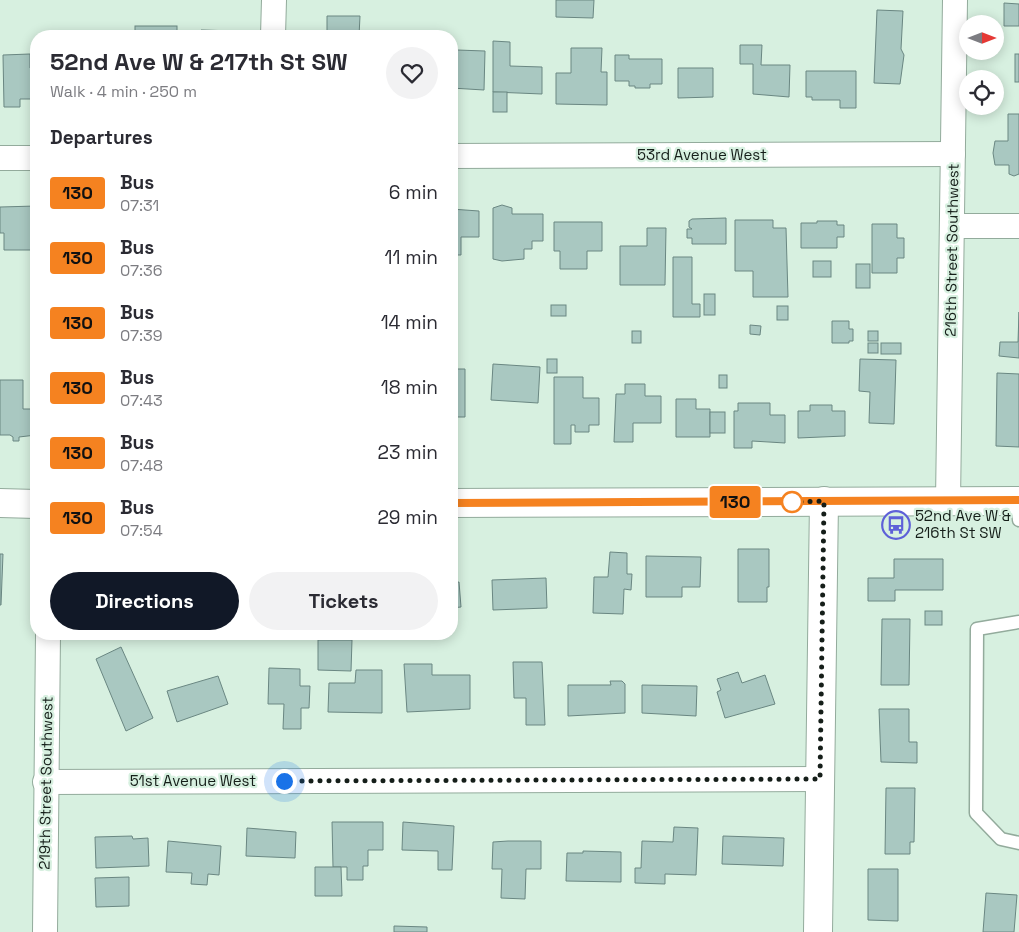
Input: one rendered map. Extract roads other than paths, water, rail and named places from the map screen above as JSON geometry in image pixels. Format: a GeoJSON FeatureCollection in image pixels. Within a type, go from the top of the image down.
{"type":"FeatureCollection","features":[{"type":"Feature","properties":{"kind":"street"},"geometry":{"type":"LineString","coordinates":[[273,30],[274,0]]}},
{"type":"Feature","properties":{"kind":"street","name":"216th Street Southwest"},"geometry":{"type":"LineString","coordinates":[[948,500],[955,0]]}},
{"type":"Feature","properties":{"kind":"street","name":"53rd Avenue West"},"geometry":{"type":"LineString","coordinates":[[458,156],[953,154]]}},
{"type":"Feature","properties":{"kind":"street"},"geometry":{"type":"LineString","coordinates":[[0,158],[30,158]]}},
{"type":"Feature","properties":{"kind":"street"},"geometry":{"type":"LineString","coordinates":[[952,226],[1019,226]]}},
{"type":"Feature","properties":{"kind":"street"},"geometry":{"type":"LineString","coordinates":[[458,503],[948,500],[1018,507]]}},
{"type":"Feature","properties":{"kind":"street"},"geometry":{"type":"LineString","coordinates":[[818,932],[824,501]]}},
{"type":"Feature","properties":{"kind":"street"},"geometry":{"type":"LineString","coordinates":[[0,503],[30,504]]}},
{"type":"Feature","properties":{"kind":"street","name":"219th Street Southwest"},"geometry":{"type":"LineString","coordinates":[[45,932],[48,640]]}},
{"type":"Feature","properties":{"kind":"street","name":"51st Avenue West"},"geometry":{"type":"LineString","coordinates":[[45,782],[820,779]]}},
{"type":"Feature","properties":{"kind":"lane"},"geometry":{"type":"LineString","coordinates":[[1019,622],[977,629],[976,813],[1001,839],[1019,842]]}},
{"type":"Feature","properties":{"kind":"place","name":"52nd Ave W & 216th St SW"},"geometry":{"type":"Point","coordinates":[896,525]}}]}
